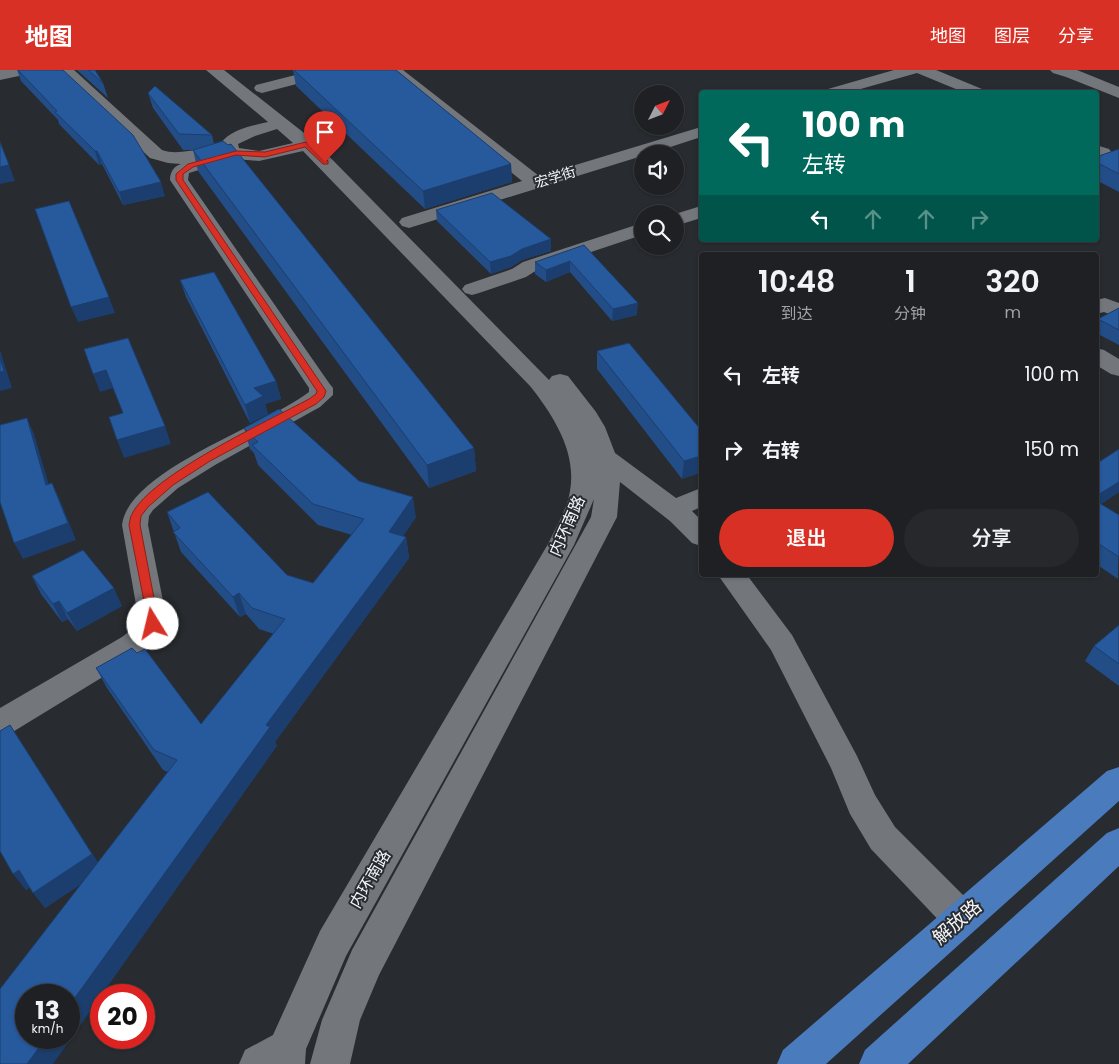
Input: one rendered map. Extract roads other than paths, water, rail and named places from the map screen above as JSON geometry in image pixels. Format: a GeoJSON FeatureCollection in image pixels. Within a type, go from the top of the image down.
{"type":"FeatureCollection","features":[{"type":"Feature","properties":{"kind":"main road","name":"解放路"},"geometry":{"type":"LineString","coordinates":[[797,1064],[1119,781]]}},
{"type":"Feature","properties":{"kind":"main road"},"geometry":{"type":"LineString","coordinates":[[878,1064],[1119,844]]}},
{"type":"Feature","properties":{"kind":"street"},"geometry":{"type":"LineString","coordinates":[[0,75],[28,70]]}},
{"type":"Feature","properties":{"kind":"street"},"geometry":{"type":"LineString","coordinates":[[65,70],[156,154],[170,159],[188,162],[233,151],[265,154],[306,144]]}},
{"type":"Feature","properties":{"kind":"street","name":"内环南路"},"geometry":{"type":"LineString","coordinates":[[214,70],[306,144],[554,400],[566,417],[579,452],[583,473],[583,490],[579,505],[561,544],[333,944],[277,1059]]}},
{"type":"Feature","properties":{"kind":"street","name":"内环南路"},"geometry":{"type":"LineString","coordinates":[[238,70],[292,110],[328,141],[409,222],[548,368],[578,402],[600,440],[606,458],[609,480],[604,517],[365,964],[341,1020],[330,1064]]}},
{"type":"Feature","properties":{"kind":"street"},"geometry":{"type":"LineString","coordinates":[[262,88],[334,70]]}},
{"type":"Feature","properties":{"kind":"street"},"geometry":{"type":"LineString","coordinates":[[393,70],[536,183]]}},
{"type":"Feature","properties":{"kind":"street"},"geometry":{"type":"LineString","coordinates":[[841,90],[911,70]]}},
{"type":"Feature","properties":{"kind":"street"},"geometry":{"type":"LineString","coordinates":[[923,70],[971,90]]}},
{"type":"Feature","properties":{"kind":"street"},"geometry":{"type":"LineString","coordinates":[[1058,70],[1071,73],[1119,93]]}},
{"type":"Feature","properties":{"kind":"street"},"geometry":{"type":"LineString","coordinates":[[233,151],[229,144],[239,136],[281,123]]}},
{"type":"Feature","properties":{"kind":"street","name":"宏学街"},"geometry":{"type":"LineString","coordinates":[[409,222],[699,133]]}},
{"type":"Feature","properties":{"kind":"street"},"geometry":{"type":"LineString","coordinates":[[0,724],[132,645],[148,633],[153,624],[152,616],[134,525],[136,515],[144,504],[169,482],[206,459],[312,402],[321,395],[321,388],[179,180],[179,174],[188,162]]}},
{"type":"Feature","properties":{"kind":"street"},"geometry":{"type":"LineString","coordinates":[[684,217],[699,213]]}},
{"type":"Feature","properties":{"kind":"street"},"geometry":{"type":"LineString","coordinates":[[472,289],[519,273],[530,266],[634,232]]}},
{"type":"Feature","properties":{"kind":"street"},"geometry":{"type":"LineString","coordinates":[[1099,307],[1105,304],[1119,312]]}},
{"type":"Feature","properties":{"kind":"street"},"geometry":{"type":"LineString","coordinates":[[1099,357],[1119,369]]}},
{"type":"Feature","properties":{"kind":"street"},"geometry":{"type":"LineString","coordinates":[[606,458],[674,510],[699,534]]}},
{"type":"Feature","properties":{"kind":"street"},"geometry":{"type":"LineString","coordinates":[[674,510],[699,498]]}},
{"type":"Feature","properties":{"kind":"street"},"geometry":{"type":"LineString","coordinates":[[733,577],[782,643],[846,766],[862,804],[883,838],[961,918]]}}]}
